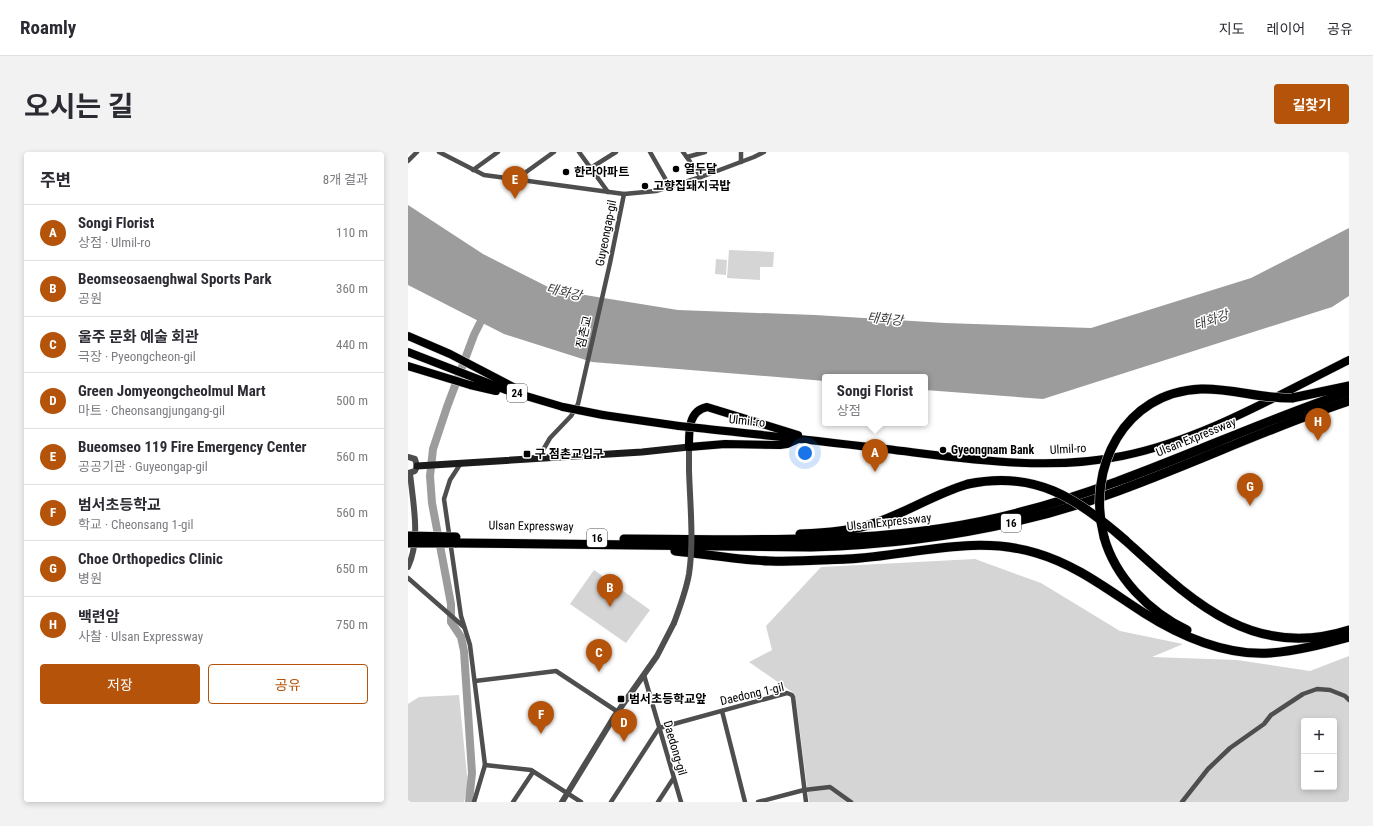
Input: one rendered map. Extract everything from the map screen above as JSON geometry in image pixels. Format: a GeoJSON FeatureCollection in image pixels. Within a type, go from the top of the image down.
{"type":"FeatureCollection","features":[{"type":"Feature","properties":{"kind":"highway"},"geometry":{"type":"LineString","coordinates":[[1295,650],[1268,650],[1233,646],[1216,641],[1184,628],[1168,619],[1142,598],[1121,573],[1110,553],[1104,537],[1098,501],[1104,465],[1120,433],[1144,409],[1172,394],[1201,389],[1223,390],[1270,398],[1292,398],[1349,386]]}},
{"type":"Feature","properties":{"kind":"highway","name":"Ulsan Expressway"},"geometry":{"type":"LineString","coordinates":[[408,543],[456,540],[830,539],[921,532],[1015,514],[1086,494],[1294,410],[1349,392]]}},
{"type":"Feature","properties":{"kind":"highway","name":"Ulsan Expressway"},"geometry":{"type":"LineString","coordinates":[[408,536],[456,540],[778,548],[840,546],[924,539],[991,527],[1040,516],[1106,495],[1282,424],[1349,401]]}},
{"type":"Feature","properties":{"kind":"highway"},"geometry":{"type":"LineString","coordinates":[[737,540],[747,535],[826,533],[857,528],[892,517],[945,491],[968,484],[991,480],[1018,481],[1052,489],[1085,507],[1125,540],[1189,597],[1212,613],[1237,626],[1268,636],[1292,638],[1320,637],[1349,630]]}},
{"type":"Feature","properties":{"kind":"highway"},"geometry":{"type":"LineString","coordinates":[[652,546],[668,551],[770,561],[849,559],[964,546],[1004,546],[1054,559],[1083,573],[1158,622],[1196,639],[1229,649],[1268,653],[1295,650],[1349,637]]}},
{"type":"Feature","properties":{"kind":"main road"},"geometry":{"type":"LineString","coordinates":[[408,336],[450,354],[536,399]]}},
{"type":"Feature","properties":{"kind":"main road","name":"24"},"geometry":{"type":"LineString","coordinates":[[408,352],[447,367],[471,382],[536,399]]}},
{"type":"Feature","properties":{"kind":"main road"},"geometry":{"type":"LineString","coordinates":[[1318,376],[1349,354]]}},
{"type":"Feature","properties":{"kind":"main road","name":"Ulmil-ro"},"geometry":{"type":"LineString","coordinates":[[536,399],[563,407],[603,415],[679,426],[960,458],[1039,463],[1101,460],[1153,448],[1203,431],[1349,360]]}},
{"type":"Feature","properties":{"kind":"main road"},"geometry":{"type":"LineString","coordinates":[[408,366],[440,376],[471,382]]}},
{"type":"Feature","properties":{"kind":"main road"},"geometry":{"type":"LineString","coordinates":[[689,447],[691,420],[693,415],[701,408],[707,407],[818,441]]}},
{"type":"Feature","properties":{"kind":"main road"},"geometry":{"type":"LineString","coordinates":[[421,465],[642,452],[725,444],[780,445],[787,444],[798,439]]}},
{"type":"Feature","properties":{"kind":"street"},"geometry":{"type":"LineString","coordinates":[[408,161],[417,152]]}},
{"type":"Feature","properties":{"kind":"street","name":"Guyeongap-gil"},"geometry":{"type":"LineString","coordinates":[[439,152],[484,175],[624,194],[656,191],[670,187],[701,177],[764,152]]}},
{"type":"Feature","properties":{"kind":"street"},"geometry":{"type":"LineString","coordinates":[[473,170],[498,152]]}},
{"type":"Feature","properties":{"kind":"street"},"geometry":{"type":"LineString","coordinates":[[515,180],[554,152]]}},
{"type":"Feature","properties":{"kind":"street"},"geometry":{"type":"LineString","coordinates":[[579,152],[589,169],[608,192]]}},
{"type":"Feature","properties":{"kind":"street"},"geometry":{"type":"LineString","coordinates":[[589,169],[616,152]]}},
{"type":"Feature","properties":{"kind":"street"},"geometry":{"type":"LineString","coordinates":[[650,152],[670,187]]}},
{"type":"Feature","properties":{"kind":"street"},"geometry":{"type":"LineString","coordinates":[[684,152],[701,177]]}},
{"type":"Feature","properties":{"kind":"street"},"geometry":{"type":"LineString","coordinates":[[687,157],[705,152]]}},
{"type":"Feature","properties":{"kind":"street"},"geometry":{"type":"LineString","coordinates":[[741,152],[741,162]]}},
{"type":"Feature","properties":{"kind":"street","name":"Guyeongap-gil"},"geometry":{"type":"LineString","coordinates":[[607,275],[624,194]]}},
{"type":"Feature","properties":{"kind":"street","name":"점촌교"},"geometry":{"type":"LineString","coordinates":[[539,457],[550,438],[571,416],[578,404],[607,275]]}},
{"type":"Feature","properties":{"kind":"street"},"geometry":{"type":"LineString","coordinates":[[562,802],[618,712],[663,647],[683,598],[689,573],[691,520],[688,470],[689,447]]}},
{"type":"Feature","properties":{"kind":"street"},"geometry":{"type":"LineString","coordinates":[[408,457],[415,459],[421,465],[415,471],[409,473],[416,522],[412,558],[408,567]]}},
{"type":"Feature","properties":{"kind":"street"},"geometry":{"type":"LineString","coordinates":[[461,463],[448,484],[444,499],[452,563],[461,616],[470,645],[485,765],[474,802]]}},
{"type":"Feature","properties":{"kind":"street"},"geometry":{"type":"LineString","coordinates":[[408,578],[458,621],[466,630]]}},
{"type":"Feature","properties":{"kind":"street"},"geometry":{"type":"LineString","coordinates":[[475,681],[556,671],[618,712]]}},
{"type":"Feature","properties":{"kind":"street","name":"Daedong-gil"},"geometry":{"type":"LineString","coordinates":[[644,675],[673,779],[681,802]]}},
{"type":"Feature","properties":{"kind":"street"},"geometry":{"type":"LineString","coordinates":[[1182,802],[1208,769],[1230,748],[1264,724],[1271,715],[1303,694],[1317,689],[1330,690],[1345,696],[1349,700]]}},
{"type":"Feature","properties":{"kind":"street","name":"Daedong 1-gil"},"geometry":{"type":"LineString","coordinates":[[659,728],[787,693],[792,695],[806,802]]}},
{"type":"Feature","properties":{"kind":"street"},"geometry":{"type":"LineString","coordinates":[[722,711],[745,802]]}},
{"type":"Feature","properties":{"kind":"street"},"geometry":{"type":"LineString","coordinates":[[611,802],[659,728]]}},
{"type":"Feature","properties":{"kind":"street"},"geometry":{"type":"LineString","coordinates":[[485,765],[533,772],[581,802]]}},
{"type":"Feature","properties":{"kind":"street"},"geometry":{"type":"LineString","coordinates":[[513,802],[533,772]]}},
{"type":"Feature","properties":{"kind":"street"},"geometry":{"type":"LineString","coordinates":[[658,802],[673,779]]}},
{"type":"Feature","properties":{"kind":"street"},"geometry":{"type":"LineString","coordinates":[[758,802],[804,790],[830,787],[851,802]]}},
{"type":"Feature","properties":{"kind":"shaded area"},"geometry":{"type":"Polygon","coordinates":[[[729,250],[774,252],[773,267],[760,267],[760,280],[727,278],[729,250]]]}},
{"type":"Feature","properties":{"kind":"shaded area"},"geometry":{"type":"Polygon","coordinates":[[[716,259],[727,260],[726,275],[715,274],[716,259]]]}},
{"type":"Feature","properties":{"kind":"shaded area"},"geometry":{"type":"Polygon","coordinates":[[[975,559],[1041,583],[1120,631],[1183,644],[1152,657],[1237,660],[1310,671],[1349,656],[1349,802],[809,802],[795,694],[749,662],[772,650],[766,626],[821,567],[975,559]]]}},
{"type":"Feature","properties":{"kind":"shaded area"},"geometry":{"type":"Polygon","coordinates":[[[594,570],[650,610],[626,643],[570,604],[594,570]]]}},
{"type":"Feature","properties":{"kind":"shaded area"},"geometry":{"type":"Polygon","coordinates":[[[459,695],[468,785],[464,802],[408,802],[408,704],[419,697],[459,695]]]}},
{"type":"Feature","properties":{"kind":"water","name":"태화강"},"geometry":{"type":"Polygon","coordinates":[[[408,205],[483,254],[554,290],[678,310],[815,315],[945,323],[1091,328],[1251,278],[1349,228],[1349,296],[1332,307],[1043,399],[928,390],[928,374],[822,374],[822,381],[592,362],[504,334],[408,285],[408,205]]]}},
{"type":"Feature","properties":{"kind":"waterway"},"geometry":{"type":"LineString","coordinates":[[469,802],[472,773],[464,651],[461,637],[451,622],[451,604],[432,503],[430,476],[433,449],[447,407],[474,335],[485,313]]}},
{"type":"Feature","properties":{"kind":"place","name":"열두달"},"geometry":{"type":"Point","coordinates":[676,169]}},
{"type":"Feature","properties":{"kind":"place","name":"한라아파트"},"geometry":{"type":"Point","coordinates":[566,172]}},
{"type":"Feature","properties":{"kind":"place","name":"고향집돼지국밥"},"geometry":{"type":"Point","coordinates":[645,186]}},
{"type":"Feature","properties":{"kind":"place","name":"Bueomseo 119 Fire Emergency Center"},"geometry":{"type":"Point","coordinates":[515,199]}},
{"type":"Feature","properties":{"kind":"place","name":"백련암"},"geometry":{"type":"Point","coordinates":[1318,441]}},
{"type":"Feature","properties":{"kind":"place","name":"Gyeongnam Bank"},"geometry":{"type":"Point","coordinates":[943,450]}},
{"type":"Feature","properties":{"kind":"place","name":"구 점촌교입구"},"geometry":{"type":"Point","coordinates":[527,454]}},
{"type":"Feature","properties":{"kind":"place","name":"Songi Florist"},"geometry":{"type":"Point","coordinates":[875,472]}},
{"type":"Feature","properties":{"kind":"place","name":"Choe Orthopedics Clinic"},"geometry":{"type":"Point","coordinates":[1250,506]}},
{"type":"Feature","properties":{"kind":"place","name":"Beomseosaenghwal Sports Park"},"geometry":{"type":"Point","coordinates":[610,607]}},
{"type":"Feature","properties":{"kind":"place","name":"울주 문화 예술 회관"},"geometry":{"type":"Point","coordinates":[599,672]}},
{"type":"Feature","properties":{"kind":"place","name":"범서초등학교앞"},"geometry":{"type":"Point","coordinates":[621,699]}},
{"type":"Feature","properties":{"kind":"place","name":"범서초등학교"},"geometry":{"type":"Point","coordinates":[541,734]}},
{"type":"Feature","properties":{"kind":"place","name":"Green Jomyeongcheolmul Mart"},"geometry":{"type":"Point","coordinates":[624,742]}}]}
